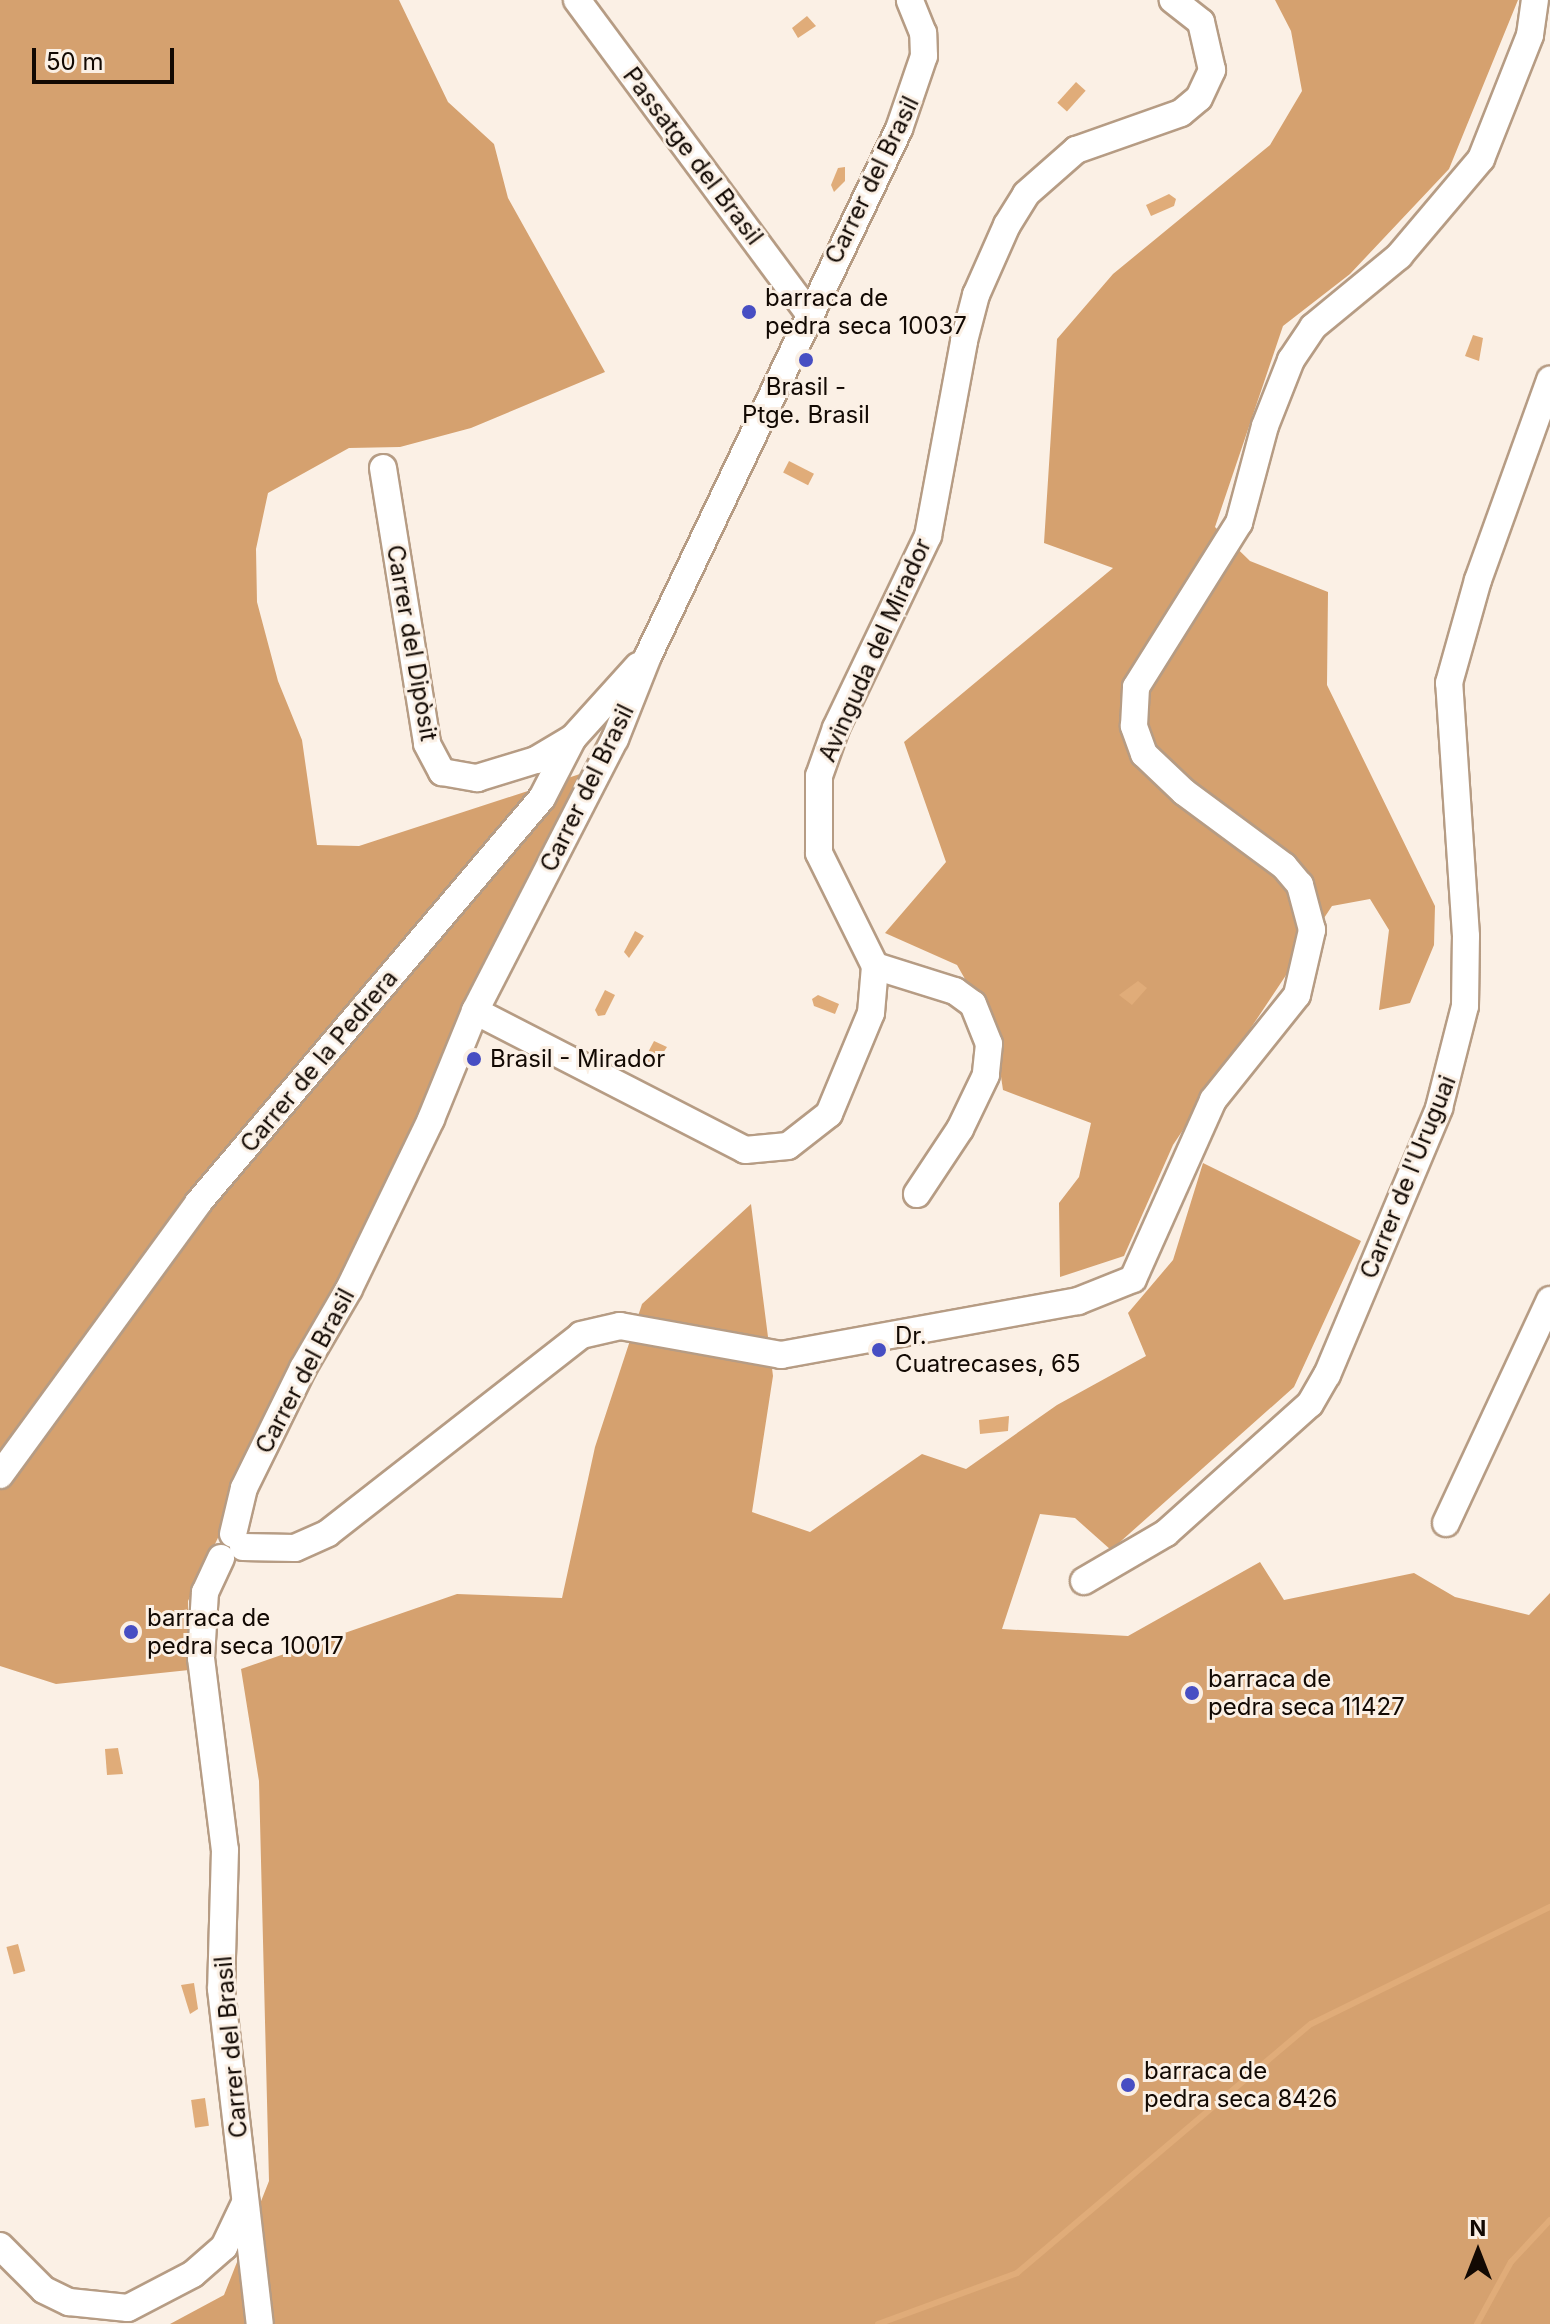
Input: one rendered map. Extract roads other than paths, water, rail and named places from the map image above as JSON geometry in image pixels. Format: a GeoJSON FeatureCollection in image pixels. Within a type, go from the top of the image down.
{"type":"FeatureCollection","features":[{"type":"Feature","properties":{"kind":"street","name":"Passatge del Brasil"},"geometry":{"type":"LineString","coordinates":[[577,0],[808,312]]}},
{"type":"Feature","properties":{"kind":"street","name":"Carrer del Brasil"},"geometry":{"type":"LineString","coordinates":[[260,2324],[221,1989],[225,1850],[201,1658],[205,1592],[232,1546],[244,1488],[303,1368],[349,1289],[431,1119],[475,1011],[615,739],[648,656],[916,88],[924,56],[923,33],[910,0]]}},
{"type":"Feature","properties":{"kind":"street","name":"Avinguda del Mirador"},"geometry":{"type":"LineString","coordinates":[[875,966],[819,853],[819,776],[836,728],[928,536],[964,341],[976,295],[1007,225],[1026,194],[1076,150],[1181,113],[1199,98],[1212,70],[1201,22],[1173,0]]}},
{"type":"Feature","properties":{"kind":"street"},"geometry":{"type":"LineString","coordinates":[[232,1546],[295,1548],[328,1533],[581,1335],[620,1326],[781,1355],[1078,1301],[1133,1279],[1213,1100],[1297,995],[1312,930],[1308,904],[1284,866],[1184,792],[1144,754],[1134,726],[1136,687],[1239,523],[1270,412],[1291,360],[1313,327],[1399,256],[1481,159],[1530,35],[1535,0]]}},
{"type":"Feature","properties":{"kind":"street","name":"Carrer de l'Uruguai"},"geometry":{"type":"LineString","coordinates":[[1084,1581],[1166,1533],[1310,1404],[1327,1375],[1439,1108],[1465,1006],[1466,936],[1449,683],[1478,580],[1550,380]]}},
{"type":"Feature","properties":{"kind":"street","name":"Carrer del Dipòsit"},"geometry":{"type":"LineString","coordinates":[[383,468],[427,744],[442,772],[477,778],[536,760],[573,738]]}},
{"type":"Feature","properties":{"kind":"street","name":"Carrer de la Pedrera"},"geometry":{"type":"LineString","coordinates":[[0,1475],[198,1203],[542,798],[573,738],[648,656]]}},
{"type":"Feature","properties":{"kind":"street"},"geometry":{"type":"LineString","coordinates":[[475,1011],[724,1142],[768,1150],[788,1146],[829,1114],[871,1013],[875,966],[955,991],[973,1004],[989,1044],[986,1075],[967,1116],[917,1194]]}},
{"type":"Feature","properties":{"kind":"street"},"geometry":{"type":"LineString","coordinates":[[1446,1523],[1550,1300]]}},
{"type":"Feature","properties":{"kind":"street"},"geometry":{"type":"LineString","coordinates":[[0,2246],[44,2290],[69,2302],[128,2308],[193,2274],[224,2247],[244,2205]]}},
{"type":"Feature","properties":{"kind":"waterway"},"geometry":{"type":"LineString","coordinates":[[878,2324],[1017,2273],[1311,2024],[1550,1907]]}},
{"type":"Feature","properties":{"kind":"waterway"},"geometry":{"type":"LineString","coordinates":[[1477,2324],[1511,2262],[1550,2220]]}},
{"type":"Feature","properties":{"kind":"place","name":"barraca de pedra seca 10037"},"geometry":{"type":"Point","coordinates":[749,312]}},
{"type":"Feature","properties":{"kind":"place","name":"Brasil - Ptge. Brasil"},"geometry":{"type":"Point","coordinates":[806,360]}},
{"type":"Feature","properties":{"kind":"place","name":"Brasil - Mirador"},"geometry":{"type":"Point","coordinates":[474,1059]}},
{"type":"Feature","properties":{"kind":"place","name":"Dr. Cuatrecases, 65"},"geometry":{"type":"Point","coordinates":[879,1350]}},
{"type":"Feature","properties":{"kind":"place","name":"barraca de pedra seca 10017"},"geometry":{"type":"Point","coordinates":[131,1632]}},
{"type":"Feature","properties":{"kind":"place","name":"barraca de pedra seca 11427"},"geometry":{"type":"Point","coordinates":[1192,1693]}},
{"type":"Feature","properties":{"kind":"place","name":"barraca de pedra seca 8426"},"geometry":{"type":"Point","coordinates":[1128,2085]}}]}
